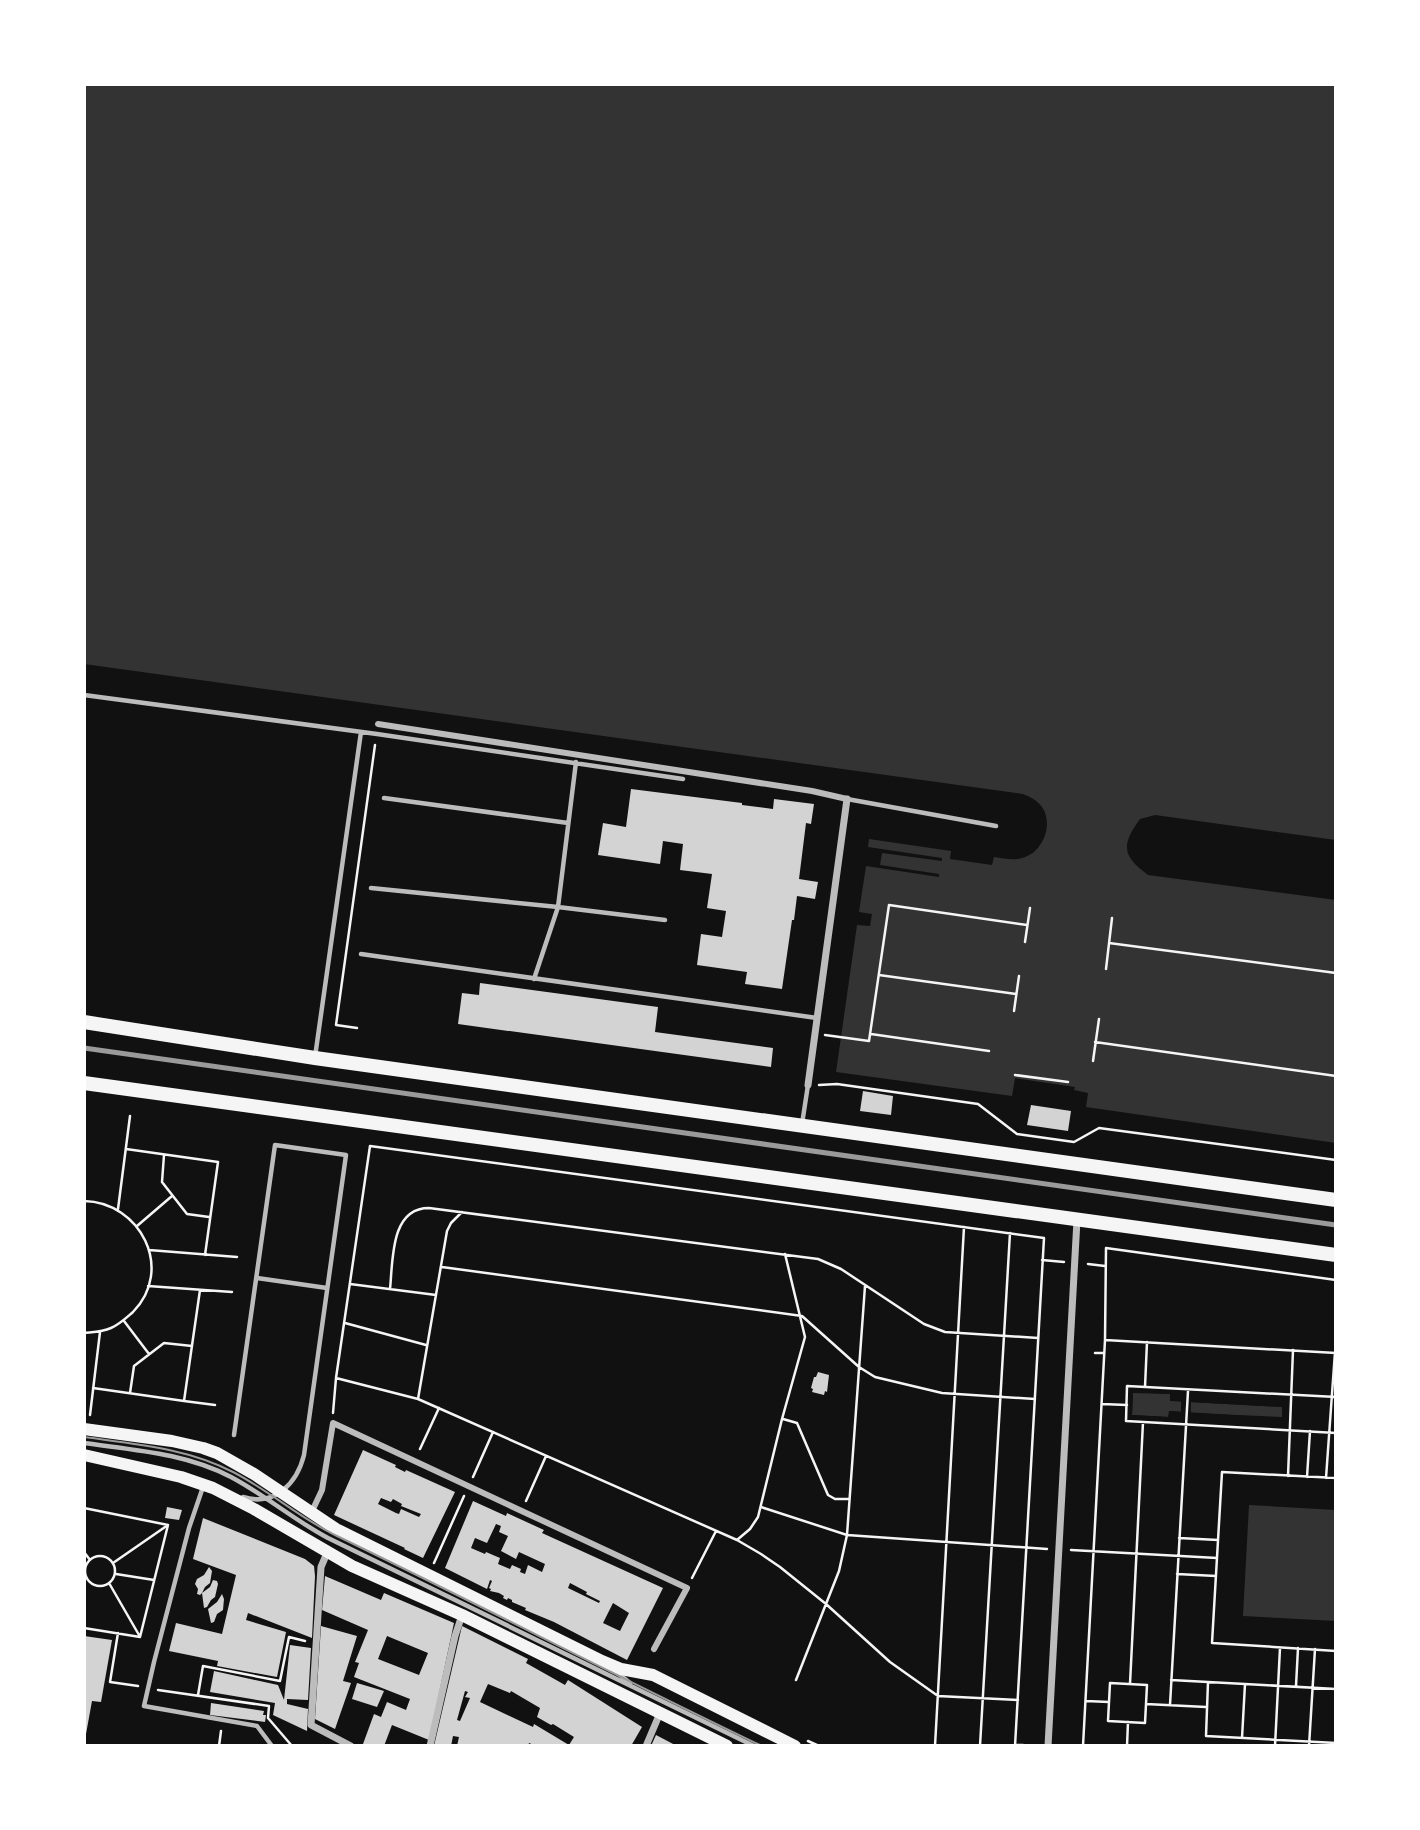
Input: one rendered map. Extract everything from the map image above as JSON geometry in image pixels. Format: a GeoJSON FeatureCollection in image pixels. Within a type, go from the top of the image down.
{"type":"FeatureCollection","features":[{"type":"Feature","properties":{"kind":"main road"},"geometry":{"type":"LineString","coordinates":[[84,1022],[315,1058],[1336,1200]]}},
{"type":"Feature","properties":{"kind":"main road"},"geometry":{"type":"LineString","coordinates":[[84,1083],[1336,1255]]}},
{"type":"Feature","properties":{"kind":"main road"},"geometry":{"type":"LineString","coordinates":[[86,1429],[172,1441],[202,1448],[232,1461],[280,1492],[304,1518],[327,1553],[461,1615],[727,1746]]}},
{"type":"Feature","properties":{"kind":"main road"},"geometry":{"type":"LineString","coordinates":[[84,1455],[181,1476],[254,1509],[304,1518],[336,1529],[602,1661],[621,1669],[653,1675],[789,1743]]}},
{"type":"Feature","properties":{"kind":"street"},"geometry":{"type":"LineString","coordinates":[[378,724],[813,791],[847,799],[808,1085]]}},
{"type":"Feature","properties":{"kind":"street"},"geometry":{"type":"LineString","coordinates":[[1048,1746],[1077,1220]]}},
{"type":"Feature","properties":{"kind":"street"},"geometry":{"type":"LineString","coordinates":[[304,1518],[322,1490],[332,1423],[687,1588],[654,1649]]}},
{"type":"Feature","properties":{"kind":"street"},"geometry":{"type":"LineString","coordinates":[[327,1553],[321,1567],[311,1725],[351,1746]]}},
{"type":"Feature","properties":{"kind":"street"},"geometry":{"type":"LineString","coordinates":[[430,1746],[461,1615]]}},
{"type":"Feature","properties":{"kind":"street"},"geometry":{"type":"LineString","coordinates":[[646,1746],[660,1713]]}},
{"type":"Feature","properties":{"kind":"lane"},"geometry":{"type":"LineString","coordinates":[[84,695],[683,779]]}},
{"type":"Feature","properties":{"kind":"lane"},"geometry":{"type":"LineString","coordinates":[[315,1058],[361,732]]}},
{"type":"Feature","properties":{"kind":"lane"},"geometry":{"type":"LineString","coordinates":[[534,979],[558,907],[576,762]]}},
{"type":"Feature","properties":{"kind":"lane"},"geometry":{"type":"LineString","coordinates":[[384,798],[568,823]]}},
{"type":"Feature","properties":{"kind":"lane"},"geometry":{"type":"LineString","coordinates":[[847,799],[996,826]]}},
{"type":"Feature","properties":{"kind":"lane"},"geometry":{"type":"LineString","coordinates":[[372,888],[664,920]]}},
{"type":"Feature","properties":{"kind":"lane"},"geometry":{"type":"LineString","coordinates":[[361,954],[817,1018]]}},
{"type":"Feature","properties":{"kind":"lane"},"geometry":{"type":"LineString","coordinates":[[802,1125],[808,1085]]}},
{"type":"Feature","properties":{"kind":"lane"},"geometry":{"type":"LineString","coordinates":[[234,1435],[275,1145],[346,1155],[300,1469],[296,1478],[267,1499],[249,1499],[208,1486],[189,1528],[144,1706],[257,1726],[272,1746]]}},
{"type":"Feature","properties":{"kind":"lane"},"geometry":{"type":"LineString","coordinates":[[257,1278],[327,1288]]}},
{"type":"Feature","properties":{"kind":"lane"},"geometry":{"type":"LineString","coordinates":[[84,1443],[184,1458],[229,1476],[304,1518],[328,1538],[753,1746]]}},
{"type":"Feature","properties":{"kind":"lane"},"geometry":{"type":"LineString","coordinates":[[602,1661],[640,1690]]}},
{"type":"Feature","properties":{"kind":"path"},"geometry":{"type":"LineString","coordinates":[[357,1028],[336,1026],[377,734]]}},
{"type":"Feature","properties":{"kind":"path"},"geometry":{"type":"LineString","coordinates":[[815,1033],[870,1041],[889,905],[1027,925]]}},
{"type":"Feature","properties":{"kind":"path"},"geometry":{"type":"LineString","coordinates":[[1025,942],[1030,908]]}},
{"type":"Feature","properties":{"kind":"path"},"geometry":{"type":"LineString","coordinates":[[1106,969],[1112,918]]}},
{"type":"Feature","properties":{"kind":"path"},"geometry":{"type":"LineString","coordinates":[[1109,943],[1336,973]]}},
{"type":"Feature","properties":{"kind":"path"},"geometry":{"type":"LineString","coordinates":[[879,975],[1016,994]]}},
{"type":"Feature","properties":{"kind":"path"},"geometry":{"type":"LineString","coordinates":[[1014,1011],[1019,976]]}},
{"type":"Feature","properties":{"kind":"path"},"geometry":{"type":"LineString","coordinates":[[1093,1061],[1099,1019]]}},
{"type":"Feature","properties":{"kind":"path"},"geometry":{"type":"LineString","coordinates":[[871,1034],[989,1051]]}},
{"type":"Feature","properties":{"kind":"path"},"geometry":{"type":"LineString","coordinates":[[1096,1042],[1336,1076]]}},
{"type":"Feature","properties":{"kind":"path"},"geometry":{"type":"LineString","coordinates":[[1015,1075],[1068,1082]]}},
{"type":"Feature","properties":{"kind":"path"},"geometry":{"type":"LineString","coordinates":[[808,1085],[837,1084],[978,1104],[1017,1134],[1074,1142],[1099,1128],[1336,1160]]}},
{"type":"Feature","properties":{"kind":"path"},"geometry":{"type":"LineString","coordinates":[[118,1209],[130,1116]]}},
{"type":"Feature","properties":{"kind":"path"},"geometry":{"type":"LineString","coordinates":[[332,1423],[336,1378],[370,1146],[1044,1238],[1015,1746],[1023,1745]]}},
{"type":"Feature","properties":{"kind":"path"},"geometry":{"type":"LineString","coordinates":[[126,1149],[218,1162],[205,1255]]}},
{"type":"Feature","properties":{"kind":"path"},"geometry":{"type":"LineString","coordinates":[[164,1154],[162,1182],[172,1196],[187,1214],[210,1218]]}},
{"type":"Feature","properties":{"kind":"path"},"geometry":{"type":"LineString","coordinates":[[137,1226],[172,1196]]}},
{"type":"Feature","properties":{"kind":"path"},"geometry":{"type":"LineString","coordinates":[[84,1201],[106,1204],[118,1209],[137,1226],[145,1237],[151,1268],[148,1286],[139,1306],[124,1321],[100,1332],[84,1333]]}},
{"type":"Feature","properties":{"kind":"path"},"geometry":{"type":"LineString","coordinates":[[390,1289],[396,1240],[402,1222],[406,1216],[421,1208],[818,1259],[865,1284],[935,1330],[1038,1338]]}},
{"type":"Feature","properties":{"kind":"path"},"geometry":{"type":"LineString","coordinates":[[418,1399],[447,1231],[462,1212]]}},
{"type":"Feature","properties":{"kind":"path"},"geometry":{"type":"LineString","coordinates":[[935,1746],[964,1227]]}},
{"type":"Feature","properties":{"kind":"path"},"geometry":{"type":"LineString","coordinates":[[980,1746],[1010,1233]]}},
{"type":"Feature","properties":{"kind":"path"},"geometry":{"type":"LineString","coordinates":[[1083,1746],[1102,1404],[1107,1248],[1336,1280]]}},
{"type":"Feature","properties":{"kind":"path"},"geometry":{"type":"LineString","coordinates":[[149,1250],[237,1257]]}},
{"type":"Feature","properties":{"kind":"path"},"geometry":{"type":"LineString","coordinates":[[737,1540],[755,1523],[761,1507],[805,1337],[785,1254]]}},
{"type":"Feature","properties":{"kind":"path"},"geometry":{"type":"LineString","coordinates":[[442,1267],[802,1316],[859,1367],[875,1377],[942,1393],[1035,1399]]}},
{"type":"Feature","properties":{"kind":"path"},"geometry":{"type":"LineString","coordinates":[[350,1284],[436,1295]]}},
{"type":"Feature","properties":{"kind":"path"},"geometry":{"type":"LineString","coordinates":[[796,1679],[839,1571],[847,1535],[865,1284]]}},
{"type":"Feature","properties":{"kind":"path"},"geometry":{"type":"LineString","coordinates":[[148,1286],[232,1293]]}},
{"type":"Feature","properties":{"kind":"path"},"geometry":{"type":"LineString","coordinates":[[184,1401],[200,1290]]}},
{"type":"Feature","properties":{"kind":"path"},"geometry":{"type":"LineString","coordinates":[[124,1321],[149,1354]]}},
{"type":"Feature","properties":{"kind":"path"},"geometry":{"type":"LineString","coordinates":[[345,1324],[428,1345]]}},
{"type":"Feature","properties":{"kind":"path"},"geometry":{"type":"LineString","coordinates":[[86,1429],[100,1332]]}},
{"type":"Feature","properties":{"kind":"path"},"geometry":{"type":"LineString","coordinates":[[1105,1340],[1335,1352],[1334,1397],[1326,1478]]}},
{"type":"Feature","properties":{"kind":"path"},"geometry":{"type":"LineString","coordinates":[[1145,1387],[1147,1342]]}},
{"type":"Feature","properties":{"kind":"path"},"geometry":{"type":"LineString","coordinates":[[130,1393],[134,1366],[149,1354],[164,1343],[192,1346]]}},
{"type":"Feature","properties":{"kind":"path"},"geometry":{"type":"LineString","coordinates":[[1037,1349],[1046,1350]]}},
{"type":"Feature","properties":{"kind":"path"},"geometry":{"type":"LineString","coordinates":[[1288,1476],[1293,1350]]}},
{"type":"Feature","properties":{"kind":"path"},"geometry":{"type":"LineString","coordinates":[[1095,1353],[1104,1353]]}},
{"type":"Feature","properties":{"kind":"path"},"geometry":{"type":"LineString","coordinates":[[336,1378],[418,1399],[737,1540],[780,1567],[890,1662],[938,1696],[1018,1700]]}},
{"type":"Feature","properties":{"kind":"path"},"geometry":{"type":"LineString","coordinates":[[1334,1397],[1127,1386],[1126,1421],[1336,1433]]}},
{"type":"Feature","properties":{"kind":"path"},"geometry":{"type":"LineString","coordinates":[[93,1388],[215,1405]]}},
{"type":"Feature","properties":{"kind":"path"},"geometry":{"type":"LineString","coordinates":[[1170,1705],[1188,1389]]}},
{"type":"Feature","properties":{"kind":"path"},"geometry":{"type":"LineString","coordinates":[[1102,1404],[1127,1405]]}},
{"type":"Feature","properties":{"kind":"path"},"geometry":{"type":"LineString","coordinates":[[415,1461],[439,1408]]}},
{"type":"Feature","properties":{"kind":"path"},"geometry":{"type":"LineString","coordinates":[[782,1419],[797,1423],[828,1495],[835,1499],[849,1499]]}},
{"type":"Feature","properties":{"kind":"path"},"geometry":{"type":"LineString","coordinates":[[1130,1684],[1143,1422]]}},
{"type":"Feature","properties":{"kind":"path"},"geometry":{"type":"LineString","coordinates":[[1307,1477],[1310,1431]]}},
{"type":"Feature","properties":{"kind":"path"},"geometry":{"type":"LineString","coordinates":[[433,1566],[493,1432]]}},
{"type":"Feature","properties":{"kind":"path"},"geometry":{"type":"LineString","coordinates":[[522,1510],[546,1456]]}},
{"type":"Feature","properties":{"kind":"path"},"geometry":{"type":"LineString","coordinates":[[1336,1478],[1222,1472],[1212,1643],[1336,1651]]}},
{"type":"Feature","properties":{"kind":"path"},"geometry":{"type":"LineString","coordinates":[[761,1507],[847,1535],[1026,1548]]}},
{"type":"Feature","properties":{"kind":"path"},"geometry":{"type":"LineString","coordinates":[[84,1508],[168,1525]]}},
{"type":"Feature","properties":{"kind":"path"},"geometry":{"type":"LineString","coordinates":[[113,1563],[168,1525]]}},
{"type":"Feature","properties":{"kind":"path"},"geometry":{"type":"LineString","coordinates":[[139,1637],[168,1525]]}},
{"type":"Feature","properties":{"kind":"path"},"geometry":{"type":"LineString","coordinates":[[687,1588],[716,1531]]}},
{"type":"Feature","properties":{"kind":"path"},"geometry":{"type":"LineString","coordinates":[[1179,1538],[1218,1540]]}},
{"type":"Feature","properties":{"kind":"path"},"geometry":{"type":"LineString","coordinates":[[84,1552],[90,1560]]}},
{"type":"Feature","properties":{"kind":"path"},"geometry":{"type":"LineString","coordinates":[[1098,1552],[1217,1558]]}},
{"type":"Feature","properties":{"kind":"path"},"geometry":{"type":"LineString","coordinates":[[102,1557],[113,1563],[115,1574],[109,1583],[101,1586],[88,1580],[85,1568],[90,1560],[102,1557]]}},
{"type":"Feature","properties":{"kind":"path"},"geometry":{"type":"LineString","coordinates":[[115,1574],[154,1580]]}},
{"type":"Feature","properties":{"kind":"path"},"geometry":{"type":"LineString","coordinates":[[1177,1574],[1216,1576]]}},
{"type":"Feature","properties":{"kind":"path"},"geometry":{"type":"LineString","coordinates":[[84,1583],[88,1580]]}},
{"type":"Feature","properties":{"kind":"path"},"geometry":{"type":"LineString","coordinates":[[109,1583],[139,1637]]}},
{"type":"Feature","properties":{"kind":"path"},"geometry":{"type":"LineString","coordinates":[[84,1628],[139,1637]]}},
{"type":"Feature","properties":{"kind":"path"},"geometry":{"type":"LineString","coordinates":[[118,1633],[110,1682],[269,1706],[268,1718],[292,1746]]}},
{"type":"Feature","properties":{"kind":"path"},"geometry":{"type":"LineString","coordinates":[[198,1695],[204,1666],[281,1681],[289,1637],[308,1642]]}},
{"type":"Feature","properties":{"kind":"path"},"geometry":{"type":"LineString","coordinates":[[1275,1746],[1280,1647]]}},
{"type":"Feature","properties":{"kind":"path"},"geometry":{"type":"LineString","coordinates":[[1296,1686],[1298,1648]]}},
{"type":"Feature","properties":{"kind":"path"},"geometry":{"type":"LineString","coordinates":[[1309,1744],[1315,1649]]}},
{"type":"Feature","properties":{"kind":"path"},"geometry":{"type":"LineString","coordinates":[[1171,1680],[1336,1689]]}},
{"type":"Feature","properties":{"kind":"path"},"geometry":{"type":"LineString","coordinates":[[1208,1682],[1206,1736],[1276,1739],[1309,1744],[1336,1743]]}},
{"type":"Feature","properties":{"kind":"path"},"geometry":{"type":"LineString","coordinates":[[1110,1683],[1130,1684],[1147,1685],[1145,1723],[1108,1721],[1110,1683]]}},
{"type":"Feature","properties":{"kind":"path"},"geometry":{"type":"LineString","coordinates":[[1242,1738],[1245,1684]]}},
{"type":"Feature","properties":{"kind":"path"},"geometry":{"type":"LineString","coordinates":[[1086,1701],[1109,1702]]}},
{"type":"Feature","properties":{"kind":"path"},"geometry":{"type":"LineString","coordinates":[[1146,1704],[1207,1707]]}},
{"type":"Feature","properties":{"kind":"path"},"geometry":{"type":"LineString","coordinates":[[219,1746],[223,1721]]}},
{"type":"Feature","properties":{"kind":"path"},"geometry":{"type":"LineString","coordinates":[[1126,1746],[1128,1722]]}},
{"type":"Feature","properties":{"kind":"path"},"geometry":{"type":"LineString","coordinates":[[92,1746],[98,1746]]}},
{"type":"Feature","properties":{"kind":"shaded area"},"geometry":{"type":"Polygon","coordinates":[[[84,84],[1336,84],[1336,840],[1155,815],[1140,819],[1127,843],[1127,850],[1133,862],[1148,875],[1336,900],[1336,1143],[1086,1107],[1088,1093],[1074,1090],[1075,1087],[1015,1078],[1012,1096],[836,1072],[857,925],[870,926],[872,914],[859,912],[866,866],[939,877],[939,874],[880,865],[882,853],[942,861],[942,858],[868,847],[869,839],[951,851],[950,859],[992,865],[994,857],[1022,858],[1041,844],[1047,821],[1040,805],[1023,794],[84,664],[84,84]]]}},
{"type":"Feature","properties":{"kind":"shaded area"},"geometry":{"type":"Polygon","coordinates":[[[1133,1392],[1170,1394],[1170,1401],[1282,1407],[1282,1418],[1170,1411],[1169,1417],[1132,1415],[1133,1392]]]}},
{"type":"Feature","properties":{"kind":"shaded area"},"geometry":{"type":"Polygon","coordinates":[[[1249,1505],[1336,1510],[1336,1621],[1243,1616],[1249,1505]]]}},
{"type":"Feature","properties":{"kind":"pier"},"geometry":{"type":"Polygon","coordinates":[[[1131,1390],[1172,1392],[1172,1399],[1284,1405],[1284,1420],[1171,1414],[1170,1419],[1130,1417],[1131,1390]],[[1133,1393],[1132,1415],[1168,1417],[1169,1411],[1181,1412],[1181,1401],[1170,1401],[1170,1394],[1133,1393]],[[1191,1402],[1191,1413],[1282,1417],[1282,1407],[1191,1402]]]}},
{"type":"Feature","properties":{"kind":"building"},"geometry":{"type":"Polygon","coordinates":[[[631,789],[773,809],[774,799],[814,804],[811,824],[806,823],[799,879],[818,882],[815,899],[797,896],[782,989],[745,984],[747,972],[697,965],[701,934],[722,937],[726,911],[707,908],[712,874],[680,870],[683,844],[663,841],[660,864],[598,855],[603,823],[626,827],[631,789]]]}},
{"type":"Feature","properties":{"kind":"building"},"geometry":{"type":"Polygon","coordinates":[[[480,983],[658,1007],[655,1032],[773,1048],[771,1067],[458,1024],[462,993],[479,995],[480,983]]]}},
{"type":"Feature","properties":{"kind":"building"},"geometry":{"type":"Polygon","coordinates":[[[863,1091],[893,1096],[891,1115],[860,1111],[863,1091]]]}},
{"type":"Feature","properties":{"kind":"building"},"geometry":{"type":"Polygon","coordinates":[[[1031,1105],[1071,1111],[1068,1131],[1027,1125],[1031,1105]]]}},
{"type":"Feature","properties":{"kind":"building"},"geometry":{"type":"Polygon","coordinates":[[[818,1372],[829,1375],[827,1392],[825,1391],[824,1395],[812,1392],[814,1377],[818,1372]]]}},
{"type":"Feature","properties":{"kind":"building"},"geometry":{"type":"Polygon","coordinates":[[[363,1450],[405,1472],[406,1470],[455,1492],[423,1558],[334,1515],[363,1450]],[[381,1498],[378,1504],[399,1514],[401,1509],[419,1517],[421,1514],[401,1506],[402,1504],[393,1499],[391,1502],[381,1498]]]}},
{"type":"Feature","properties":{"kind":"building"},"geometry":{"type":"Polygon","coordinates":[[[473,1501],[506,1516],[507,1513],[544,1530],[542,1533],[663,1588],[627,1660],[525,1610],[526,1608],[503,1598],[499,1593],[490,1591],[492,1581],[490,1580],[487,1589],[445,1568],[473,1501]],[[496,1524],[487,1543],[475,1538],[471,1548],[500,1558],[498,1564],[510,1569],[512,1565],[525,1574],[528,1565],[542,1572],[545,1564],[519,1552],[516,1559],[501,1551],[508,1536],[499,1532],[501,1526],[496,1524]],[[570,1583],[568,1588],[599,1603],[600,1601],[570,1583]],[[613,1603],[603,1623],[620,1631],[629,1613],[613,1603]]]}},
{"type":"Feature","properties":{"kind":"building"},"geometry":{"type":"Polygon","coordinates":[[[167,1507],[182,1510],[179,1520],[165,1518],[167,1507]]]}},
{"type":"Feature","properties":{"kind":"building"},"geometry":{"type":"Polygon","coordinates":[[[203,1518],[305,1559],[314,1566],[312,1638],[248,1613],[246,1620],[286,1632],[277,1677],[217,1666],[218,1661],[169,1651],[176,1623],[222,1634],[236,1575],[193,1559],[203,1518]]]}},
{"type":"Feature","properties":{"kind":"building"},"geometry":{"type":"Polygon","coordinates":[[[209,1567],[212,1571],[210,1583],[202,1593],[197,1594],[195,1584],[209,1567]]]}},
{"type":"Feature","properties":{"kind":"building"},"geometry":{"type":"Polygon","coordinates":[[[325,1576],[381,1600],[384,1593],[454,1623],[429,1740],[392,1725],[384,1746],[363,1744],[374,1714],[381,1717],[387,1702],[406,1710],[410,1699],[354,1677],[359,1663],[355,1662],[368,1630],[322,1610],[325,1576]],[[387,1636],[378,1659],[419,1675],[428,1653],[387,1636]]]}},
{"type":"Feature","properties":{"kind":"building"},"geometry":{"type":"Polygon","coordinates":[[[213,1580],[217,1581],[215,1597],[204,1608],[202,1593],[210,1587],[213,1580]]]}},
{"type":"Feature","properties":{"kind":"building"},"geometry":{"type":"Polygon","coordinates":[[[222,1594],[223,1610],[211,1623],[208,1609],[222,1594]]]}},
{"type":"Feature","properties":{"kind":"building"},"geometry":{"type":"Polygon","coordinates":[[[321,1626],[357,1636],[343,1681],[351,1683],[335,1729],[315,1719],[321,1626]]]}},
{"type":"Feature","properties":{"kind":"building"},"geometry":{"type":"Polygon","coordinates":[[[462,1626],[528,1659],[526,1663],[565,1685],[568,1680],[642,1727],[631,1746],[536,1746],[529,1743],[528,1746],[457,1746],[459,1737],[453,1736],[451,1746],[434,1746],[462,1626]],[[488,1684],[480,1702],[533,1727],[534,1724],[569,1745],[574,1737],[537,1717],[540,1708],[511,1691],[510,1693],[488,1684]],[[465,1691],[457,1720],[460,1721],[470,1698],[465,1697],[468,1692],[465,1691]]]}},
{"type":"Feature","properties":{"kind":"building"},"geometry":{"type":"Polygon","coordinates":[[[84,1636],[112,1640],[101,1702],[92,1701],[86,1734],[84,1734],[84,1636]]]}},
{"type":"Feature","properties":{"kind":"building"},"geometry":{"type":"Polygon","coordinates":[[[290,1645],[311,1648],[308,1700],[287,1699],[287,1704],[308,1709],[307,1731],[273,1715],[275,1703],[210,1692],[214,1671],[278,1685],[284,1700],[290,1645]]]}},
{"type":"Feature","properties":{"kind":"building"},"geometry":{"type":"Polygon","coordinates":[[[357,1683],[384,1691],[377,1707],[352,1699],[357,1683]]]}},
{"type":"Feature","properties":{"kind":"building"},"geometry":{"type":"Polygon","coordinates":[[[211,1703],[264,1711],[265,1722],[210,1715],[211,1703]]]}},
{"type":"Feature","properties":{"kind":"building"},"geometry":{"type":"Polygon","coordinates":[[[656,1735],[677,1746],[651,1746],[656,1735]]]}},
{"type":"Feature","properties":{"kind":"tram line"},"geometry":{"type":"LineString","coordinates":[[84,1437],[179,1452],[233,1472],[324,1529],[762,1746]]}},
{"type":"Feature","properties":{"kind":"railway"},"geometry":{"type":"LineString","coordinates":[[84,1048],[1336,1225]]}}]}
